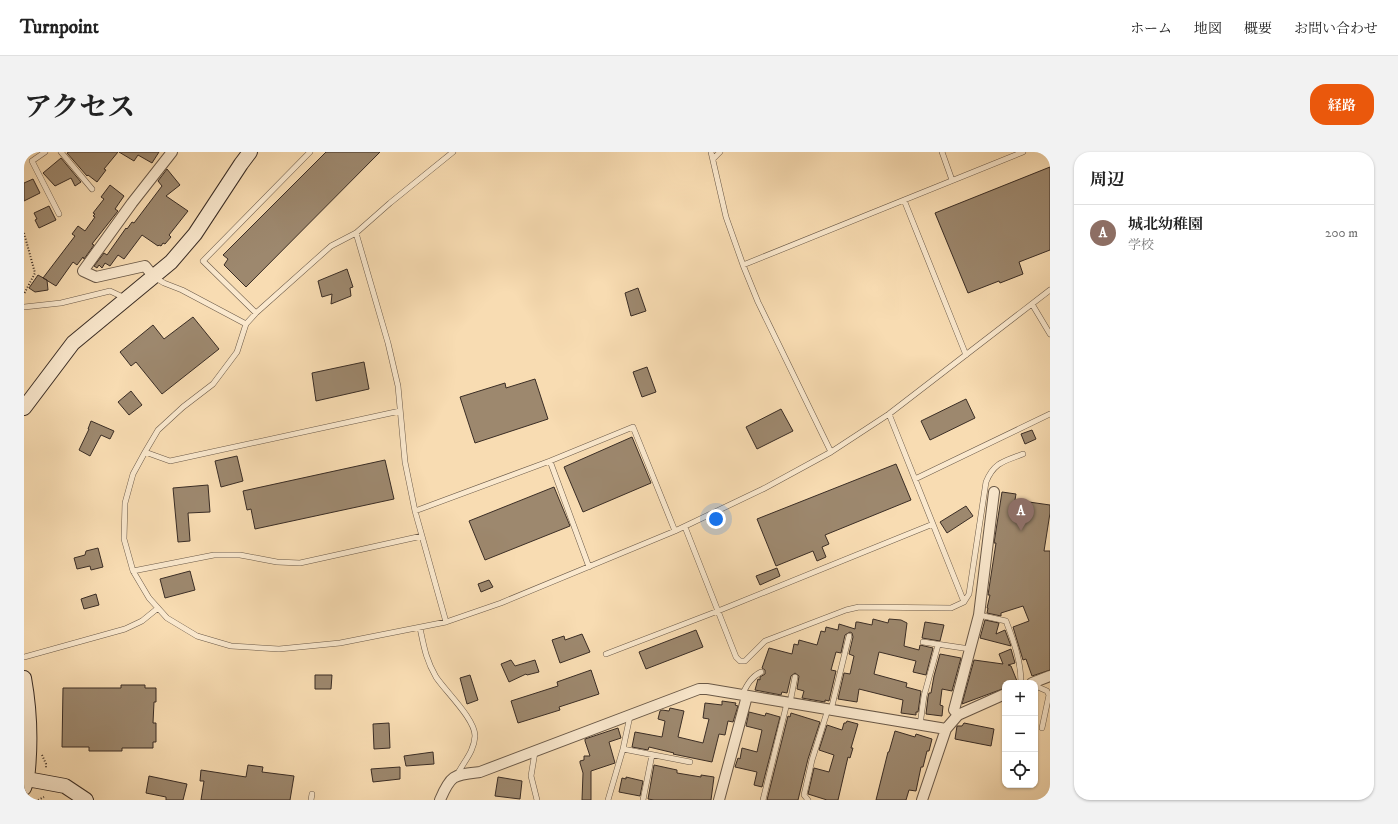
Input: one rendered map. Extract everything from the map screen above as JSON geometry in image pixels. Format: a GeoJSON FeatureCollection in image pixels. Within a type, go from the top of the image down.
{"type":"FeatureCollection","features":[{"type":"Feature","properties":{"kind":"street"},"geometry":{"type":"LineString","coordinates":[[154,277],[145,266],[96,277],[82,271],[172,152]]}},
{"type":"Feature","properties":{"kind":"street"},"geometry":{"type":"LineString","coordinates":[[24,408],[73,343],[171,262],[195,234],[250,152]]}},
{"type":"Feature","properties":{"kind":"street"},"geometry":{"type":"LineString","coordinates":[[958,715],[954,710],[979,615],[994,492]]}},
{"type":"Feature","properties":{"kind":"street"},"geometry":{"type":"LineString","coordinates":[[1038,680],[1050,676]]}},
{"type":"Feature","properties":{"kind":"street"},"geometry":{"type":"LineString","coordinates":[[24,678],[30,754],[25,782],[65,786],[82,799]]}},
{"type":"Feature","properties":{"kind":"street"},"geometry":{"type":"LineString","coordinates":[[440,800],[446,785],[457,775],[480,772],[699,689],[946,729]]}},
{"type":"Feature","properties":{"kind":"street"},"geometry":{"type":"LineString","coordinates":[[922,800],[946,729],[958,715],[1002,695]]}},
{"type":"Feature","properties":{"kind":"street"},"geometry":{"type":"LineString","coordinates":[[720,800],[745,696]]}},
{"type":"Feature","properties":{"kind":"lane"},"geometry":{"type":"LineString","coordinates":[[45,152],[32,161],[59,214]]}},
{"type":"Feature","properties":{"kind":"lane"},"geometry":{"type":"LineString","coordinates":[[61,152],[92,189]]}},
{"type":"Feature","properties":{"kind":"lane"},"geometry":{"type":"LineString","coordinates":[[256,313],[203,261],[310,152]]}},
{"type":"Feature","properties":{"kind":"lane"},"geometry":{"type":"LineString","coordinates":[[453,152],[390,203],[356,233],[331,246],[256,313],[246,324],[237,352],[213,384],[183,407],[158,430],[133,474],[125,503],[124,539],[133,571],[149,598],[167,618],[197,636],[231,646],[279,649],[340,643],[446,622],[501,602],[685,527],[763,489],[830,452],[889,414],[1050,290]]}},
{"type":"Feature","properties":{"kind":"lane"},"geometry":{"type":"LineString","coordinates":[[711,152],[726,217],[743,265],[758,302],[830,452]]}},
{"type":"Feature","properties":{"kind":"lane"},"geometry":{"type":"LineString","coordinates":[[712,159],[720,152]]}},
{"type":"Feature","properties":{"kind":"lane"},"geometry":{"type":"LineString","coordinates":[[942,152],[952,180]]}},
{"type":"Feature","properties":{"kind":"lane"},"geometry":{"type":"LineString","coordinates":[[743,265],[1023,152]]}},
{"type":"Feature","properties":{"kind":"lane"},"geometry":{"type":"LineString","coordinates":[[904,200],[966,355]]}},
{"type":"Feature","properties":{"kind":"lane"},"geometry":{"type":"LineString","coordinates":[[356,233],[388,343],[398,386],[405,462],[415,511],[446,622]]}},
{"type":"Feature","properties":{"kind":"lane"},"geometry":{"type":"LineString","coordinates":[[154,277],[246,324]]}},
{"type":"Feature","properties":{"kind":"lane"},"geometry":{"type":"LineString","coordinates":[[24,307],[61,303],[110,291],[126,298]]}},
{"type":"Feature","properties":{"kind":"lane"},"geometry":{"type":"LineString","coordinates":[[1032,304],[1050,334]]}},
{"type":"Feature","properties":{"kind":"lane"},"geometry":{"type":"LineString","coordinates":[[145,452],[170,461],[400,411]]}},
{"type":"Feature","properties":{"kind":"lane"},"geometry":{"type":"LineString","coordinates":[[889,414],[964,602]]}},
{"type":"Feature","properties":{"kind":"lane"},"geometry":{"type":"LineString","coordinates":[[915,479],[1050,414]]}},
{"type":"Feature","properties":{"kind":"lane"},"geometry":{"type":"LineString","coordinates":[[415,511],[550,461],[633,427],[675,531]]}},
{"type":"Feature","properties":{"kind":"lane"},"geometry":{"type":"LineString","coordinates":[[685,527],[736,657],[740,662],[745,662],[766,641],[846,610],[859,607],[951,608],[964,602],[969,594],[986,482],[990,472],[995,467],[1023,454]]}},
{"type":"Feature","properties":{"kind":"lane"},"geometry":{"type":"LineString","coordinates":[[550,461],[589,566]]}},
{"type":"Feature","properties":{"kind":"lane"},"geometry":{"type":"LineString","coordinates":[[606,654],[718,611],[933,524]]}},
{"type":"Feature","properties":{"kind":"lane"},"geometry":{"type":"LineString","coordinates":[[133,571],[214,555],[240,555],[277,562],[300,563],[422,536]]}},
{"type":"Feature","properties":{"kind":"lane"},"geometry":{"type":"LineString","coordinates":[[24,657],[124,629],[142,621],[158,608]]}},
{"type":"Feature","properties":{"kind":"lane"},"geometry":{"type":"LineString","coordinates":[[979,615],[1006,621],[1015,644],[1021,668],[1021,680]]}},
{"type":"Feature","properties":{"kind":"lane"},"geometry":{"type":"LineString","coordinates":[[420,628],[425,657],[437,678],[470,721],[475,735],[472,752],[463,763],[457,775]]}},
{"type":"Feature","properties":{"kind":"lane"},"geometry":{"type":"LineString","coordinates":[[808,800],[804,795],[812,760],[830,709],[849,636]]}},
{"type":"Feature","properties":{"kind":"lane"},"geometry":{"type":"LineString","coordinates":[[923,642],[970,649]]}},
{"type":"Feature","properties":{"kind":"lane"},"geometry":{"type":"LineString","coordinates":[[920,725],[924,696],[938,645]]}},
{"type":"Feature","properties":{"kind":"lane"},"geometry":{"type":"LineString","coordinates":[[745,696],[749,681],[761,672]]}},
{"type":"Feature","properties":{"kind":"lane"},"geometry":{"type":"LineString","coordinates":[[762,800],[795,677]]}},
{"type":"Feature","properties":{"kind":"lane"},"geometry":{"type":"LineString","coordinates":[[1038,687],[1047,691],[1049,695],[1042,728]]}},
{"type":"Feature","properties":{"kind":"lane"},"geometry":{"type":"LineString","coordinates":[[608,800],[623,749],[630,715]]}},
{"type":"Feature","properties":{"kind":"lane"},"geometry":{"type":"LineString","coordinates":[[623,749],[690,762]]}},
{"type":"Feature","properties":{"kind":"lane"},"geometry":{"type":"LineString","coordinates":[[535,751],[531,776],[537,800]]}},
{"type":"Feature","properties":{"kind":"lane"},"geometry":{"type":"LineString","coordinates":[[643,800],[652,755]]}},
{"type":"Feature","properties":{"kind":"lane"},"geometry":{"type":"LineString","coordinates":[[311,800],[312,794]]}},
{"type":"Feature","properties":{"kind":"path"},"geometry":{"type":"LineString","coordinates":[[24,233],[35,273],[24,294]]}},
{"type":"Feature","properties":{"kind":"path"},"geometry":{"type":"LineString","coordinates":[[42,755],[46,768]]}},
{"type":"Feature","properties":{"kind":"path"},"geometry":{"type":"LineString","coordinates":[[38,800],[44,798]]}},
{"type":"Feature","properties":{"kind":"building"},"geometry":{"type":"Polygon","coordinates":[[[118,152],[104,169],[106,170],[97,182],[88,175],[87,176],[67,153],[118,152]]]}},
{"type":"Feature","properties":{"kind":"building"},"geometry":{"type":"Polygon","coordinates":[[[119,152],[159,152],[152,163],[138,155],[134,161],[119,152]]]}},
{"type":"Feature","properties":{"kind":"building"},"geometry":{"type":"Polygon","coordinates":[[[326,152],[380,152],[246,287],[224,265],[228,259],[223,255],[326,152]]]}},
{"type":"Feature","properties":{"kind":"building"},"geometry":{"type":"Polygon","coordinates":[[[61,158],[81,182],[75,186],[71,178],[55,186],[43,173],[61,158]]]}},
{"type":"Feature","properties":{"kind":"building"},"geometry":{"type":"Polygon","coordinates":[[[1050,167],[1050,250],[1019,262],[1023,274],[1000,283],[999,281],[968,293],[935,213],[1050,167]]]}},
{"type":"Feature","properties":{"kind":"building"},"geometry":{"type":"Polygon","coordinates":[[[167,169],[180,185],[166,196],[188,211],[169,235],[171,237],[165,244],[163,243],[161,246],[158,246],[142,235],[124,259],[118,255],[110,266],[105,263],[102,268],[99,265],[97,268],[94,266],[104,253],[107,255],[126,228],[127,229],[132,222],[134,223],[162,186],[158,181],[167,169]]]}},
{"type":"Feature","properties":{"kind":"building"},"geometry":{"type":"Polygon","coordinates":[[[33,179],[40,193],[24,201],[24,183],[33,179]]]}},
{"type":"Feature","properties":{"kind":"building"},"geometry":{"type":"Polygon","coordinates":[[[110,185],[124,196],[115,209],[118,211],[92,244],[94,245],[84,259],[83,257],[77,265],[73,262],[56,286],[43,278],[75,236],[72,234],[78,226],[85,231],[95,217],[93,216],[95,214],[93,213],[104,199],[101,197],[110,185]]]}},
{"type":"Feature","properties":{"kind":"building"},"geometry":{"type":"Polygon","coordinates":[[[49,206],[56,220],[39,228],[35,220],[37,219],[34,213],[49,206]]]}},
{"type":"Feature","properties":{"kind":"building"},"geometry":{"type":"Polygon","coordinates":[[[347,269],[353,287],[350,288],[351,296],[331,304],[332,294],[322,297],[318,281],[347,269]]]}},
{"type":"Feature","properties":{"kind":"building"},"geometry":{"type":"Polygon","coordinates":[[[38,275],[47,280],[48,290],[35,292],[29,288],[38,275]]]}},
{"type":"Feature","properties":{"kind":"building"},"geometry":{"type":"Polygon","coordinates":[[[638,288],[646,311],[631,316],[625,293],[638,288]]]}},
{"type":"Feature","properties":{"kind":"building"},"geometry":{"type":"Polygon","coordinates":[[[193,317],[219,349],[162,394],[136,362],[131,366],[120,352],[153,325],[164,339],[193,317]]]}},
{"type":"Feature","properties":{"kind":"building"},"geometry":{"type":"Polygon","coordinates":[[[364,362],[369,389],[316,401],[312,373],[364,362]]]}},
{"type":"Feature","properties":{"kind":"building"},"geometry":{"type":"Polygon","coordinates":[[[647,367],[656,392],[642,397],[633,372],[647,367]]]}},
{"type":"Feature","properties":{"kind":"building"},"geometry":{"type":"Polygon","coordinates":[[[535,379],[548,419],[475,443],[460,397],[505,383],[506,388],[535,379]]]}},
{"type":"Feature","properties":{"kind":"building"},"geometry":{"type":"Polygon","coordinates":[[[131,391],[142,405],[129,415],[118,402],[131,391]]]}},
{"type":"Feature","properties":{"kind":"building"},"geometry":{"type":"Polygon","coordinates":[[[966,399],[975,418],[930,440],[921,421],[966,399]]]}},
{"type":"Feature","properties":{"kind":"building"},"geometry":{"type":"Polygon","coordinates":[[[781,409],[793,431],[757,449],[746,427],[781,409]]]}},
{"type":"Feature","properties":{"kind":"building"},"geometry":{"type":"Polygon","coordinates":[[[91,421],[114,431],[110,439],[101,435],[90,456],[79,450],[89,429],[91,421]]]}},
{"type":"Feature","properties":{"kind":"building"},"geometry":{"type":"Polygon","coordinates":[[[1032,430],[1036,439],[1025,444],[1021,434],[1032,430]]]}},
{"type":"Feature","properties":{"kind":"building"},"geometry":{"type":"Polygon","coordinates":[[[632,437],[651,483],[583,512],[564,467],[632,437]]]}},
{"type":"Feature","properties":{"kind":"building"},"geometry":{"type":"Polygon","coordinates":[[[237,456],[243,481],[221,487],[215,461],[237,456]]]}},
{"type":"Feature","properties":{"kind":"building"},"geometry":{"type":"Polygon","coordinates":[[[385,460],[394,499],[255,529],[251,509],[247,510],[243,491],[385,460]]]}},
{"type":"Feature","properties":{"kind":"building"},"geometry":{"type":"Polygon","coordinates":[[[896,464],[911,500],[825,535],[829,544],[822,547],[826,557],[817,561],[813,551],[776,566],[757,519],[896,464]]]}},
{"type":"Feature","properties":{"kind":"building"},"geometry":{"type":"Polygon","coordinates":[[[208,485],[210,512],[188,513],[190,541],[178,542],[173,488],[208,485]]]}},
{"type":"Feature","properties":{"kind":"building"},"geometry":{"type":"Polygon","coordinates":[[[554,487],[570,526],[485,560],[469,521],[554,487]]]}},
{"type":"Feature","properties":{"kind":"building"},"geometry":{"type":"Polygon","coordinates":[[[1002,492],[1016,494],[1015,500],[1050,505],[1044,551],[1050,551],[1050,670],[1032,676],[1026,659],[1023,660],[1013,627],[1029,621],[1023,606],[1001,613],[1001,616],[987,613],[990,595],[988,595],[996,543],[994,543],[1002,492]]]}},
{"type":"Feature","properties":{"kind":"building"},"geometry":{"type":"Polygon","coordinates":[[[966,506],[973,516],[947,533],[940,522],[966,506]]]}},
{"type":"Feature","properties":{"kind":"building"},"geometry":{"type":"Polygon","coordinates":[[[98,548],[103,567],[91,570],[90,566],[77,569],[74,558],[85,555],[86,551],[98,548]]]}},
{"type":"Feature","properties":{"kind":"building"},"geometry":{"type":"Polygon","coordinates":[[[777,568],[780,576],[760,585],[756,576],[777,568]]]}},
{"type":"Feature","properties":{"kind":"building"},"geometry":{"type":"Polygon","coordinates":[[[190,571],[195,590],[165,598],[160,579],[190,571]]]}},
{"type":"Feature","properties":{"kind":"building"},"geometry":{"type":"Polygon","coordinates":[[[489,580],[493,587],[481,592],[478,584],[489,580]]]}},
{"type":"Feature","properties":{"kind":"building"},"geometry":{"type":"Polygon","coordinates":[[[96,594],[99,605],[84,609],[81,599],[96,594]]]}},
{"type":"Feature","properties":{"kind":"building"},"geometry":{"type":"Polygon","coordinates":[[[873,619],[888,623],[889,619],[901,620],[907,623],[904,646],[919,650],[920,645],[933,648],[926,675],[913,672],[916,661],[879,652],[874,674],[907,683],[906,687],[921,691],[918,712],[916,712],[916,715],[901,713],[903,700],[859,689],[857,702],[838,699],[844,673],[850,674],[854,656],[849,654],[853,637],[852,633],[850,632],[845,635],[841,653],[836,652],[831,670],[836,671],[829,701],[825,700],[825,702],[802,698],[804,691],[797,689],[799,676],[795,673],[791,676],[787,693],[782,692],[781,695],[755,690],[758,679],[760,680],[760,677],[765,674],[765,670],[762,668],[769,648],[792,654],[794,644],[798,645],[799,640],[817,645],[821,631],[825,632],[826,627],[838,630],[839,624],[855,629],[856,622],[872,625],[873,619]]]}},
{"type":"Feature","properties":{"kind":"building"},"geometry":{"type":"Polygon","coordinates":[[[985,620],[999,623],[996,634],[1005,630],[1011,646],[980,638],[985,620]]]}},
{"type":"Feature","properties":{"kind":"building"},"geometry":{"type":"Polygon","coordinates":[[[925,622],[944,625],[940,641],[922,638],[925,622]]]}},
{"type":"Feature","properties":{"kind":"building"},"geometry":{"type":"Polygon","coordinates":[[[696,630],[703,647],[646,669],[639,652],[696,630]]]}},
{"type":"Feature","properties":{"kind":"building"},"geometry":{"type":"Polygon","coordinates":[[[582,634],[590,652],[560,663],[552,640],[564,636],[565,640],[582,634]]]}},
{"type":"Feature","properties":{"kind":"building"},"geometry":{"type":"Polygon","coordinates":[[[1011,649],[1015,663],[1008,665],[1011,666],[1017,680],[1002,680],[1002,689],[962,704],[974,660],[1003,664],[999,654],[1011,649]]]}},
{"type":"Feature","properties":{"kind":"building"},"geometry":{"type":"Polygon","coordinates":[[[940,654],[961,658],[952,691],[942,689],[940,705],[943,706],[942,716],[926,714],[928,697],[929,693],[931,693],[940,654]]]}},
{"type":"Feature","properties":{"kind":"building"},"geometry":{"type":"Polygon","coordinates":[[[511,660],[515,666],[535,660],[539,672],[526,674],[509,682],[501,664],[511,660]]]}},
{"type":"Feature","properties":{"kind":"building"},"geometry":{"type":"Polygon","coordinates":[[[591,670],[599,694],[559,707],[560,710],[518,723],[511,701],[558,686],[557,682],[591,670]]]}},
{"type":"Feature","properties":{"kind":"building"},"geometry":{"type":"Polygon","coordinates":[[[315,675],[332,675],[331,689],[315,689],[315,675]]]}},
{"type":"Feature","properties":{"kind":"building"},"geometry":{"type":"Polygon","coordinates":[[[470,675],[478,700],[467,704],[460,678],[470,675]]]}},
{"type":"Feature","properties":{"kind":"building"},"geometry":{"type":"Polygon","coordinates":[[[121,685],[145,685],[145,688],[156,688],[153,723],[156,723],[156,742],[153,742],[153,748],[122,748],[122,751],[89,751],[89,747],[62,747],[63,688],[121,688],[121,685]]]}},
{"type":"Feature","properties":{"kind":"building"},"geometry":{"type":"Polygon","coordinates":[[[722,701],[736,703],[735,705],[738,706],[733,722],[728,721],[725,735],[719,734],[712,762],[673,754],[674,753],[649,747],[648,750],[632,747],[635,732],[662,737],[665,721],[658,719],[660,711],[669,711],[670,708],[684,711],[678,737],[703,743],[709,719],[703,718],[705,703],[722,705],[722,701]]]}},
{"type":"Feature","properties":{"kind":"building"},"geometry":{"type":"Polygon","coordinates":[[[749,712],[765,716],[766,713],[780,717],[762,787],[754,785],[757,772],[735,767],[738,758],[740,759],[742,748],[757,752],[762,730],[746,726],[749,712]]]}},
{"type":"Feature","properties":{"kind":"building"},"geometry":{"type":"Polygon","coordinates":[[[791,713],[820,722],[808,759],[798,800],[767,800],[788,716],[790,717],[791,713]]]}},
{"type":"Feature","properties":{"kind":"building"},"geometry":{"type":"Polygon","coordinates":[[[847,721],[858,724],[851,748],[853,748],[850,758],[848,757],[838,800],[827,800],[808,794],[814,768],[829,772],[834,755],[819,750],[827,725],[842,730],[844,723],[847,721]]]}},
{"type":"Feature","properties":{"kind":"building"},"geometry":{"type":"Polygon","coordinates":[[[389,723],[390,748],[374,749],[373,724],[389,723]]]}},
{"type":"Feature","properties":{"kind":"building"},"geometry":{"type":"Polygon","coordinates":[[[964,723],[994,729],[991,746],[955,739],[957,726],[962,726],[964,723]]]}},
{"type":"Feature","properties":{"kind":"building"},"geometry":{"type":"Polygon","coordinates":[[[618,728],[621,738],[609,742],[615,763],[591,771],[591,800],[582,800],[583,773],[580,761],[584,760],[584,756],[590,756],[585,739],[618,728]]]}},
{"type":"Feature","properties":{"kind":"building"},"geometry":{"type":"Polygon","coordinates":[[[895,731],[915,737],[916,734],[932,739],[929,751],[927,751],[923,767],[921,767],[916,791],[909,790],[906,800],[876,800],[888,752],[895,731]]]}},
{"type":"Feature","properties":{"kind":"building"},"geometry":{"type":"Polygon","coordinates":[[[433,752],[434,764],[406,766],[404,756],[433,752]]]}},
{"type":"Feature","properties":{"kind":"building"},"geometry":{"type":"Polygon","coordinates":[[[248,765],[263,767],[262,772],[294,776],[290,800],[201,800],[204,781],[200,781],[201,770],[246,777],[248,765]]]}},
{"type":"Feature","properties":{"kind":"building"},"geometry":{"type":"Polygon","coordinates":[[[654,765],[677,770],[677,773],[701,777],[701,775],[714,777],[711,800],[648,799],[654,765]]]}},
{"type":"Feature","properties":{"kind":"building"},"geometry":{"type":"Polygon","coordinates":[[[400,767],[400,779],[373,782],[371,769],[400,767]]]}},
{"type":"Feature","properties":{"kind":"building"},"geometry":{"type":"Polygon","coordinates":[[[149,776],[187,784],[183,800],[166,800],[166,797],[146,793],[149,776]]]}},
{"type":"Feature","properties":{"kind":"building"},"geometry":{"type":"Polygon","coordinates":[[[498,777],[522,781],[520,799],[495,796],[498,777]]]}},
{"type":"Feature","properties":{"kind":"building"},"geometry":{"type":"Polygon","coordinates":[[[626,777],[643,781],[640,796],[619,792],[622,778],[626,779],[626,777]]]}},
{"type":"Feature","properties":{"kind":"place","name":"城北幼稚園"},"geometry":{"type":"Point","coordinates":[1021,531]}}]}
